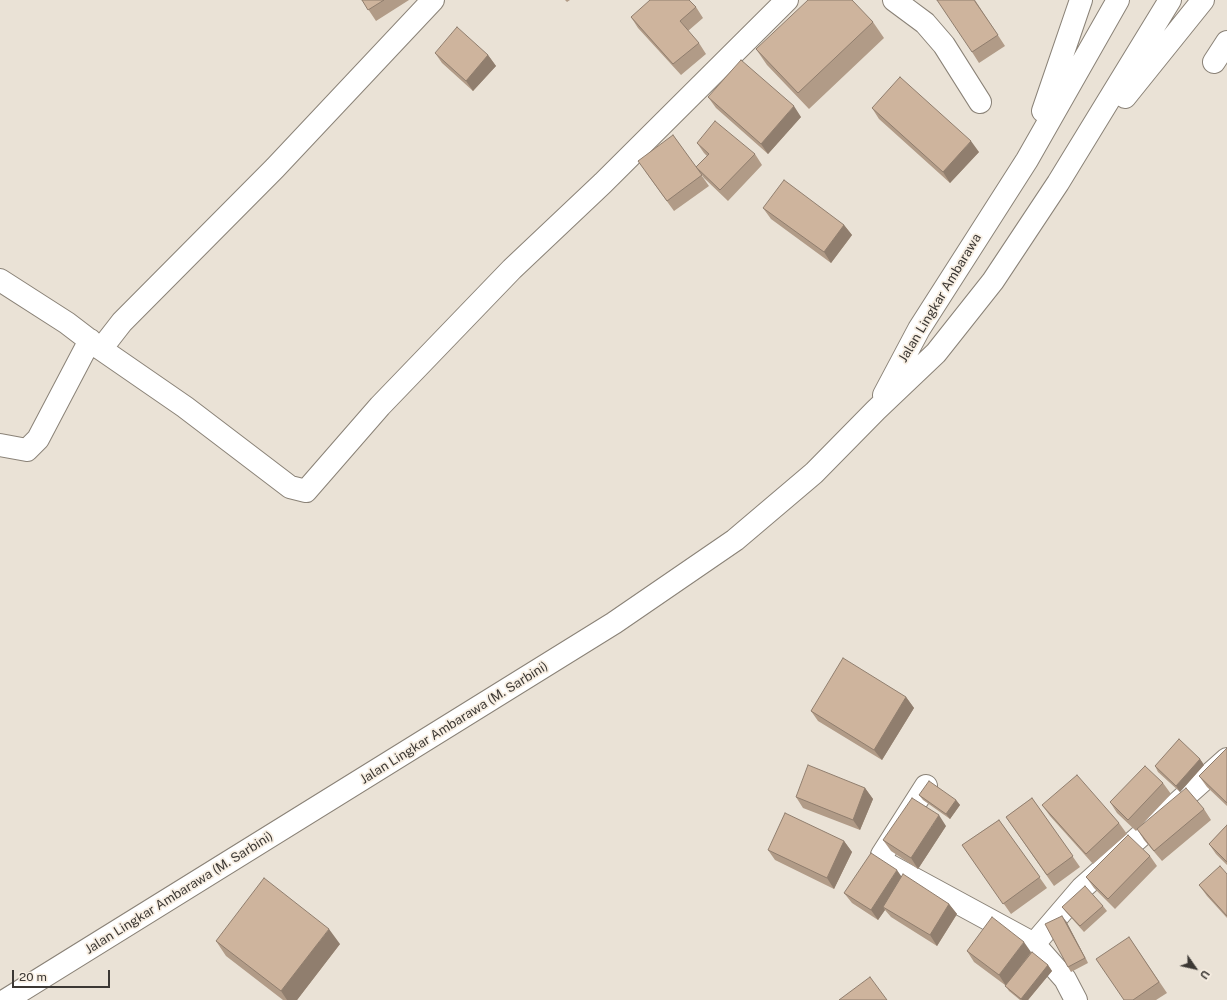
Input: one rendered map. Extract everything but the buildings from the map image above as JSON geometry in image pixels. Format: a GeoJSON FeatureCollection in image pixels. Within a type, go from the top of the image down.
{"type":"FeatureCollection","features":[{"type":"Feature","properties":{"kind":"main road"},"geometry":{"type":"LineString","coordinates":[[0,445],[27,450],[38,439],[95,345],[122,322],[275,168],[433,0]]}},
{"type":"Feature","properties":{"kind":"main road"},"geometry":{"type":"LineString","coordinates":[[0,280],[67,323],[95,345],[185,407],[290,487],[306,491],[380,406],[512,270],[682,106],[787,0]]}},
{"type":"Feature","properties":{"kind":"main road"},"geometry":{"type":"LineString","coordinates":[[894,0],[925,24],[944,45],[980,102]]}},
{"type":"Feature","properties":{"kind":"main road"},"geometry":{"type":"LineString","coordinates":[[1027,160],[1081,0]]}},
{"type":"Feature","properties":{"kind":"main road","name":"Jalan Lingkar Ambarawa"},"geometry":{"type":"LineString","coordinates":[[876,410],[919,329],[1027,160],[1118,0]]}},
{"type":"Feature","properties":{"kind":"main road","name":"Jalan Lingkar Ambarawa"},"geometry":{"type":"LineString","coordinates":[[876,410],[936,353],[994,281],[1058,183],[1170,0]]}},
{"type":"Feature","properties":{"kind":"main road"},"geometry":{"type":"LineString","coordinates":[[1058,183],[1203,0]]}},
{"type":"Feature","properties":{"kind":"main road"},"geometry":{"type":"LineString","coordinates":[[1214,62],[1227,42]]}},
{"type":"Feature","properties":{"kind":"main road","name":"Jalan Lingkar Ambarawa (M. Sarbini)"},"geometry":{"type":"LineString","coordinates":[[6,1000],[620,619],[735,540],[814,473],[876,410]]}},
{"type":"Feature","properties":{"kind":"main road"},"geometry":{"type":"LineString","coordinates":[[1034,944],[1082,888],[1227,759]]}},
{"type":"Feature","properties":{"kind":"main road"},"geometry":{"type":"LineString","coordinates":[[926,786],[882,856],[883,862],[1034,944],[1064,978],[1076,1000]]}}]}
